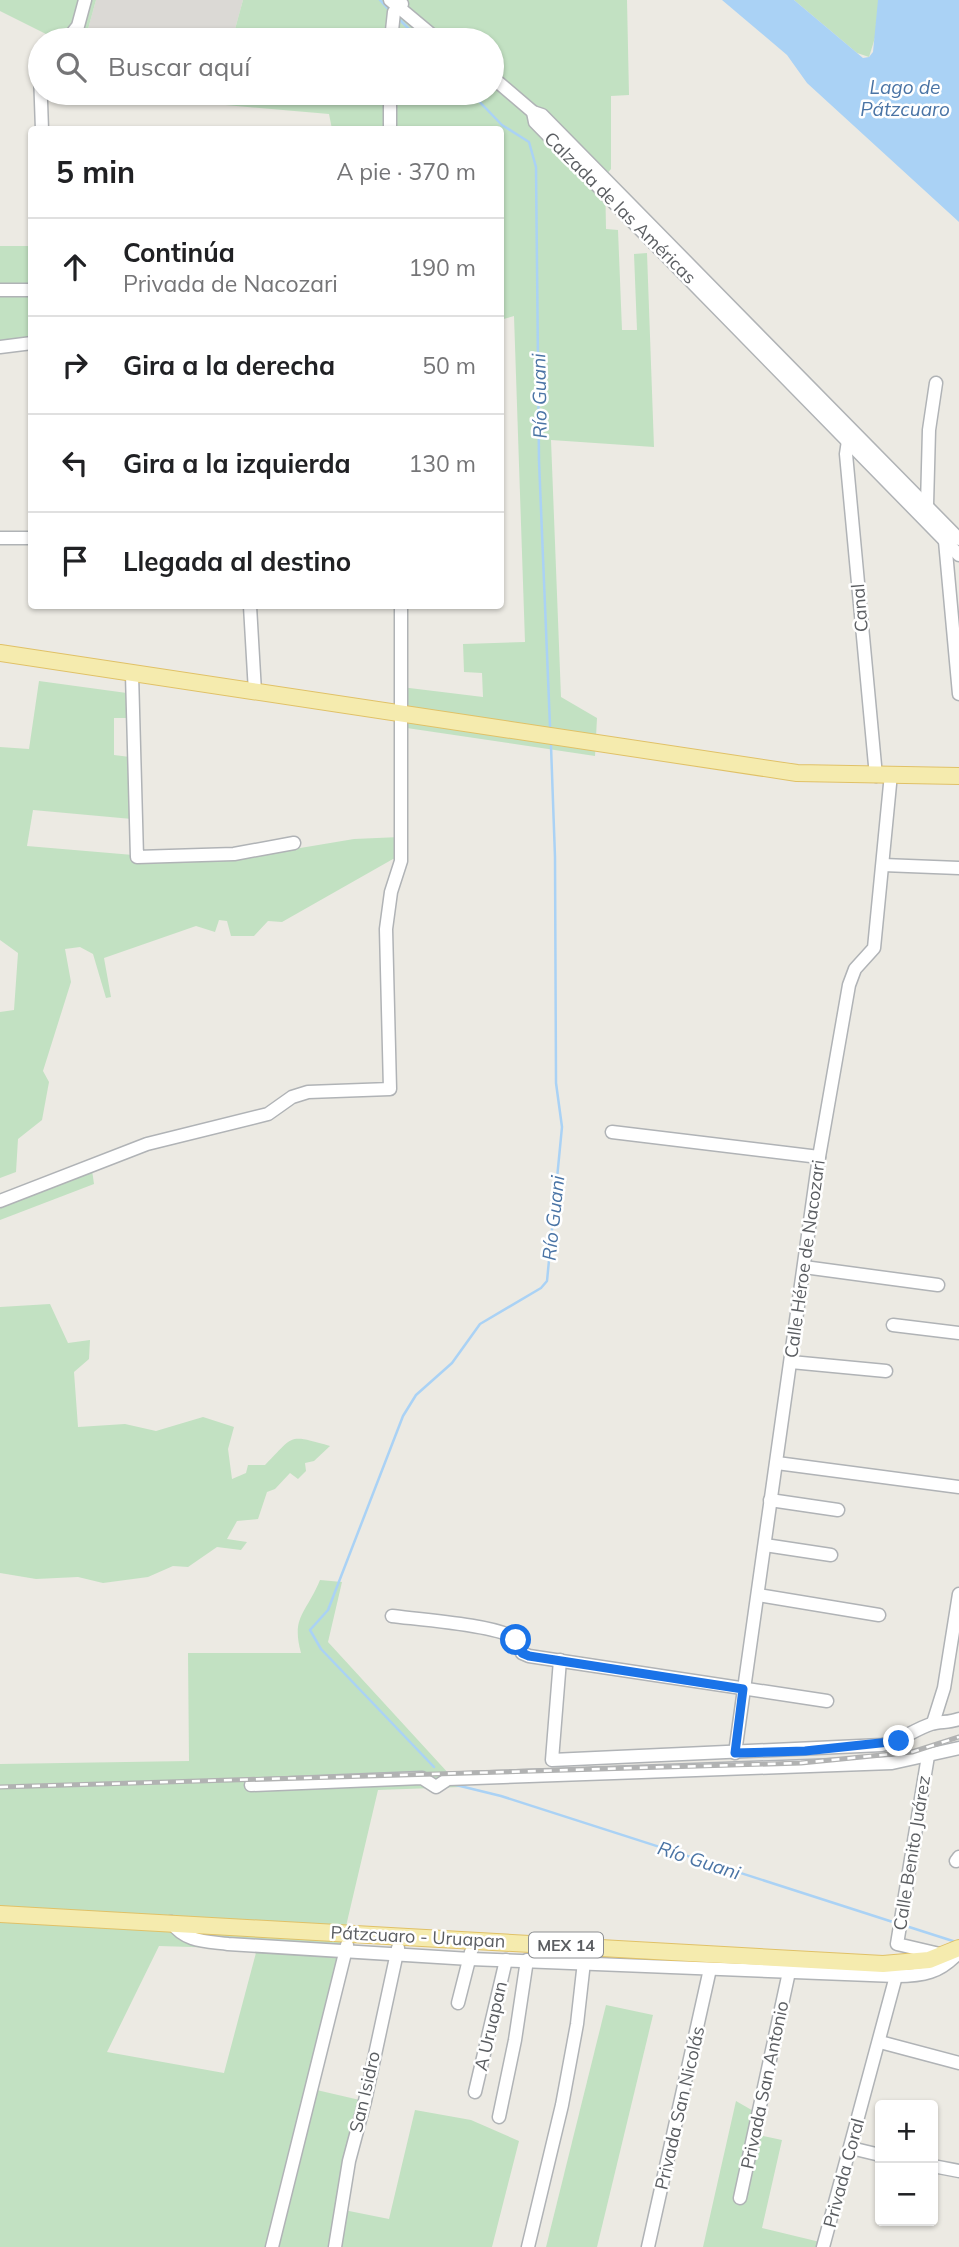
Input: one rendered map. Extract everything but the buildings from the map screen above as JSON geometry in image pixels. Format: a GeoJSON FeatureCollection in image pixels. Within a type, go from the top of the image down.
{"type":"FeatureCollection","features":[{"type":"Feature","properties":{"kind":"main road"},"geometry":{"type":"LineString","coordinates":[[0,653],[797,773],[959,776]]}},
{"type":"Feature","properties":{"kind":"main road","name":"Pátzcuaro - Uruapan"},"geometry":{"type":"LineString","coordinates":[[0,1914],[171,1922],[348,1942],[400,1937],[471,1951],[883,1965],[912,1963],[954,1951]]}},
{"type":"Feature","properties":{"kind":"street"},"geometry":{"type":"LineString","coordinates":[[76,28],[85,0]]}},
{"type":"Feature","properties":{"kind":"street"},"geometry":{"type":"LineString","coordinates":[[392,28],[395,8],[422,28]]}},
{"type":"Feature","properties":{"kind":"street","name":"Calzada de las Américas"},"geometry":{"type":"LineString","coordinates":[[504,87],[533,112],[535,122],[640,221],[785,369],[927,505],[953,538],[959,555]]}},
{"type":"Feature","properties":{"kind":"street"},"geometry":{"type":"LineString","coordinates":[[41,105],[42,126]]}},
{"type":"Feature","properties":{"kind":"street"},"geometry":{"type":"LineString","coordinates":[[390,105],[390,126]]}},
{"type":"Feature","properties":{"kind":"street"},"geometry":{"type":"LineString","coordinates":[[0,290],[28,290]]}},
{"type":"Feature","properties":{"kind":"street"},"geometry":{"type":"LineString","coordinates":[[0,347],[28,344]]}},
{"type":"Feature","properties":{"kind":"street","name":"Calzada de las Américas"},"geometry":{"type":"LineString","coordinates":[[785,369],[848,441],[953,538]]}},
{"type":"Feature","properties":{"kind":"street"},"geometry":{"type":"LineString","coordinates":[[927,505],[929,430],[936,383]]}},
{"type":"Feature","properties":{"kind":"street","name":"Canal"},"geometry":{"type":"LineString","coordinates":[[848,441],[846,454],[883,775]]}},
{"type":"Feature","properties":{"kind":"street"},"geometry":{"type":"LineString","coordinates":[[0,538],[28,538]]}},
{"type":"Feature","properties":{"kind":"street"},"geometry":{"type":"LineString","coordinates":[[953,538],[959,694]]}},
{"type":"Feature","properties":{"kind":"street"},"geometry":{"type":"LineString","coordinates":[[250,609],[255,692]]}},
{"type":"Feature","properties":{"kind":"street"},"geometry":{"type":"LineString","coordinates":[[0,1201],[147,1144],[268,1114],[292,1097],[309,1092],[390,1089],[386,929],[391,892],[401,860],[401,609]]}},
{"type":"Feature","properties":{"kind":"street"},"geometry":{"type":"LineString","coordinates":[[132,674],[137,856],[234,854],[294,843]]}},
{"type":"Feature","properties":{"kind":"street","name":"Calle Héroe de Nacozari"},"geometry":{"type":"LineString","coordinates":[[735,1753],[819,1157],[849,985],[856,970],[874,948],[883,864],[883,775]]}},
{"type":"Feature","properties":{"kind":"street"},"geometry":{"type":"LineString","coordinates":[[883,864],[959,869]]}},
{"type":"Feature","properties":{"kind":"street"},"geometry":{"type":"LineString","coordinates":[[612,1132],[819,1157]]}},
{"type":"Feature","properties":{"kind":"street"},"geometry":{"type":"LineString","coordinates":[[804,1267],[938,1284]]}},
{"type":"Feature","properties":{"kind":"street"},"geometry":{"type":"LineString","coordinates":[[893,1325],[959,1333]]}},
{"type":"Feature","properties":{"kind":"street"},"geometry":{"type":"LineString","coordinates":[[791,1362],[886,1371]]}},
{"type":"Feature","properties":{"kind":"street"},"geometry":{"type":"LineString","coordinates":[[777,1463],[959,1487]]}},
{"type":"Feature","properties":{"kind":"street"},"geometry":{"type":"LineString","coordinates":[[770,1500],[838,1510]]}},
{"type":"Feature","properties":{"kind":"street"},"geometry":{"type":"LineString","coordinates":[[765,1545],[831,1555]]}},
{"type":"Feature","properties":{"kind":"street"},"geometry":{"type":"LineString","coordinates":[[933,1723],[944,1688],[959,1594]]}},
{"type":"Feature","properties":{"kind":"street"},"geometry":{"type":"LineString","coordinates":[[758,1595],[879,1615]]}},
{"type":"Feature","properties":{"kind":"street"},"geometry":{"type":"LineString","coordinates":[[392,1616],[459,1623],[504,1633],[516,1640],[522,1653],[827,1701]]}},
{"type":"Feature","properties":{"kind":"street"},"geometry":{"type":"LineString","coordinates":[[560,1660],[552,1760],[882,1745],[899,1741],[933,1723],[948,1723],[959,1719]]}},
{"type":"Feature","properties":{"kind":"street"},"geometry":{"type":"LineString","coordinates":[[251,1785],[422,1778],[432,1786],[444,1782],[892,1763],[959,1748]]}},
{"type":"Feature","properties":{"kind":"street","name":"Calle Benito Juárez"},"geometry":{"type":"LineString","coordinates":[[928,1756],[897,1944],[954,1951]]}},
{"type":"Feature","properties":{"kind":"street","name":"San Isidro"},"geometry":{"type":"LineString","coordinates":[[335,2247],[349,2161],[365,2101],[400,1937]]}},
{"type":"Feature","properties":{"kind":"street"},"geometry":{"type":"LineString","coordinates":[[272,2247],[348,1942],[397,1954],[471,1951],[506,1960],[527,1960],[585,1953],[710,1969],[896,1976],[935,1972],[954,1951]]}},
{"type":"Feature","properties":{"kind":"street"},"geometry":{"type":"LineString","coordinates":[[458,2003],[471,1951]]}},
{"type":"Feature","properties":{"kind":"street"},"geometry":{"type":"LineString","coordinates":[[528,2247],[562,2105],[585,1953]]}},
{"type":"Feature","properties":{"kind":"street","name":"A Uruapan"},"geometry":{"type":"LineString","coordinates":[[475,2092],[506,1960]]}},
{"type":"Feature","properties":{"kind":"street"},"geometry":{"type":"LineString","coordinates":[[499,2117],[515,2040],[527,1960]]}},
{"type":"Feature","properties":{"kind":"street","name":"Privada San Nicolás"},"geometry":{"type":"LineString","coordinates":[[649,2247],[710,1969]]}},
{"type":"Feature","properties":{"kind":"street","name":"Privada San Antonio"},"geometry":{"type":"LineString","coordinates":[[740,2198],[789,1972]]}},
{"type":"Feature","properties":{"kind":"street","name":"Privada Coral"},"geometry":{"type":"LineString","coordinates":[[823,2247],[896,1976]]}},
{"type":"Feature","properties":{"kind":"street"},"geometry":{"type":"LineString","coordinates":[[880,2042],[959,2063]]}},
{"type":"Feature","properties":{"kind":"street"},"geometry":{"type":"LineString","coordinates":[[851,2148],[875,2154]]}},
{"type":"Feature","properties":{"kind":"street"},"geometry":{"type":"LineString","coordinates":[[938,2167],[959,2171]]}},
{"type":"Feature","properties":{"kind":"shaded area"},"geometry":{"type":"Polygon","coordinates":[[[96,0],[243,0],[235,28],[88,28],[96,0]]]}},
{"type":"Feature","properties":{"kind":"green space"},"geometry":{"type":"Polygon","coordinates":[[[0,0],[96,0],[88,28],[34,28],[0,11],[0,0]]]}},
{"type":"Feature","properties":{"kind":"green space"},"geometry":{"type":"Polygon","coordinates":[[[243,0],[627,0],[629,95],[611,96],[611,169],[605,176],[606,229],[618,230],[622,330],[637,330],[634,254],[647,253],[654,447],[551,440],[561,697],[597,718],[595,756],[400,727],[401,687],[483,697],[482,673],[464,672],[463,644],[525,642],[514,316],[504,319],[504,126],[331,126],[329,114],[226,105],[504,105],[504,28],[235,28],[243,0]]]}},
{"type":"Feature","properties":{"kind":"green space"},"geometry":{"type":"Polygon","coordinates":[[[794,0],[878,0],[878,28],[869,57],[857,53],[794,0]]]}},
{"type":"Feature","properties":{"kind":"green space"},"geometry":{"type":"Polygon","coordinates":[[[0,246],[28,246],[28,342],[0,347],[0,246]]]}},
{"type":"Feature","properties":{"kind":"green space"},"geometry":{"type":"Polygon","coordinates":[[[39,681],[134,694],[132,718],[114,718],[114,755],[138,758],[143,820],[33,810],[27,846],[145,856],[241,858],[354,839],[400,837],[401,861],[393,859],[282,922],[268,921],[254,936],[231,936],[227,921],[219,920],[215,932],[196,926],[104,958],[111,997],[106,998],[93,954],[80,947],[65,949],[71,982],[43,1071],[49,1082],[42,1120],[18,1139],[16,1172],[0,1178],[0,1012],[14,1010],[18,953],[0,940],[0,747],[29,749],[39,681]]]}},
{"type":"Feature","properties":{"kind":"green space"},"geometry":{"type":"Polygon","coordinates":[[[91,1163],[94,1184],[0,1220],[0,1196],[91,1163]]]}},
{"type":"Feature","properties":{"kind":"green space"},"geometry":{"type":"Polygon","coordinates":[[[50,1304],[68,1343],[90,1340],[89,1359],[74,1372],[78,1427],[125,1424],[156,1431],[203,1417],[234,1427],[228,1449],[232,1479],[246,1473],[248,1465],[265,1465],[293,1440],[330,1446],[314,1461],[305,1463],[306,1471],[298,1479],[290,1473],[275,1489],[267,1492],[258,1519],[237,1521],[227,1539],[247,1542],[241,1550],[217,1547],[188,1567],[173,1566],[148,1577],[103,1583],[78,1577],[36,1579],[0,1573],[0,1307],[50,1304]]]}},
{"type":"Feature","properties":{"kind":"green space"},"geometry":{"type":"Polygon","coordinates":[[[320,1580],[342,1582],[328,1642],[461,1787],[378,1790],[308,2088],[364,2101],[339,2209],[389,2219],[415,2110],[471,2120],[519,2141],[492,2247],[0,2247],[0,1764],[189,1761],[188,1653],[301,1653],[298,1641],[299,1623],[320,1580]],[[159,1946],[107,2052],[224,2073],[257,1949],[159,1946]]]}},
{"type":"Feature","properties":{"kind":"green space"},"geometry":{"type":"Polygon","coordinates":[[[606,2005],[653,2015],[597,2247],[546,2247],[606,2005]]]}},
{"type":"Feature","properties":{"kind":"green space"},"geometry":{"type":"Polygon","coordinates":[[[736,2101],[762,2116],[759,2135],[782,2140],[762,2228],[820,2242],[819,2247],[703,2247],[736,2101]]]}},
{"type":"Feature","properties":{"kind":"water","name":"Lago de Pátzcuaro"},"geometry":{"type":"Polygon","coordinates":[[[722,0],[794,0],[863,58],[869,57],[873,52],[878,0],[959,0],[959,222],[807,83],[787,55],[722,0]]]}},
{"type":"Feature","properties":{"kind":"waterway","name":"Río Guani"},"geometry":{"type":"LineString","coordinates":[[380,0],[390,11]]}},
{"type":"Feature","properties":{"kind":"waterway","name":"Río Guani"},"geometry":{"type":"LineString","coordinates":[[398,18],[408,28]]}},
{"type":"Feature","properties":{"kind":"waterway","name":"Río Guani"},"geometry":{"type":"LineString","coordinates":[[483,105],[504,126]]}},
{"type":"Feature","properties":{"kind":"waterway","name":"Río Guani"},"geometry":{"type":"LineString","coordinates":[[504,126],[529,142],[536,167],[539,461],[550,726]]}},
{"type":"Feature","properties":{"kind":"waterway","name":"Río Guani"},"geometry":{"type":"LineString","coordinates":[[434,1767],[321,1649],[310,1630],[328,1610],[403,1416],[416,1395],[452,1363],[480,1324],[541,1288],[547,1281],[562,1127],[556,1083],[555,857],[551,746]]}},
{"type":"Feature","properties":{"kind":"waterway","name":"Río Guani"},"geometry":{"type":"LineString","coordinates":[[452,1784],[501,1796],[896,1923]]}},
{"type":"Feature","properties":{"kind":"waterway","name":"Río Guani"},"geometry":{"type":"LineString","coordinates":[[906,1926],[956,1942]]}},
{"type":"Feature","properties":{"kind":"railway"},"geometry":{"type":"LineString","coordinates":[[0,1787],[801,1763],[912,1752],[959,1737]]}},
{"type":"Feature","properties":{"kind":"route"},"geometry":{"type":"LineString","coordinates":[[516,1640],[522,1653],[529,1656],[743,1689],[735,1753],[805,1751],[882,1745],[899,1741]]}}]}
